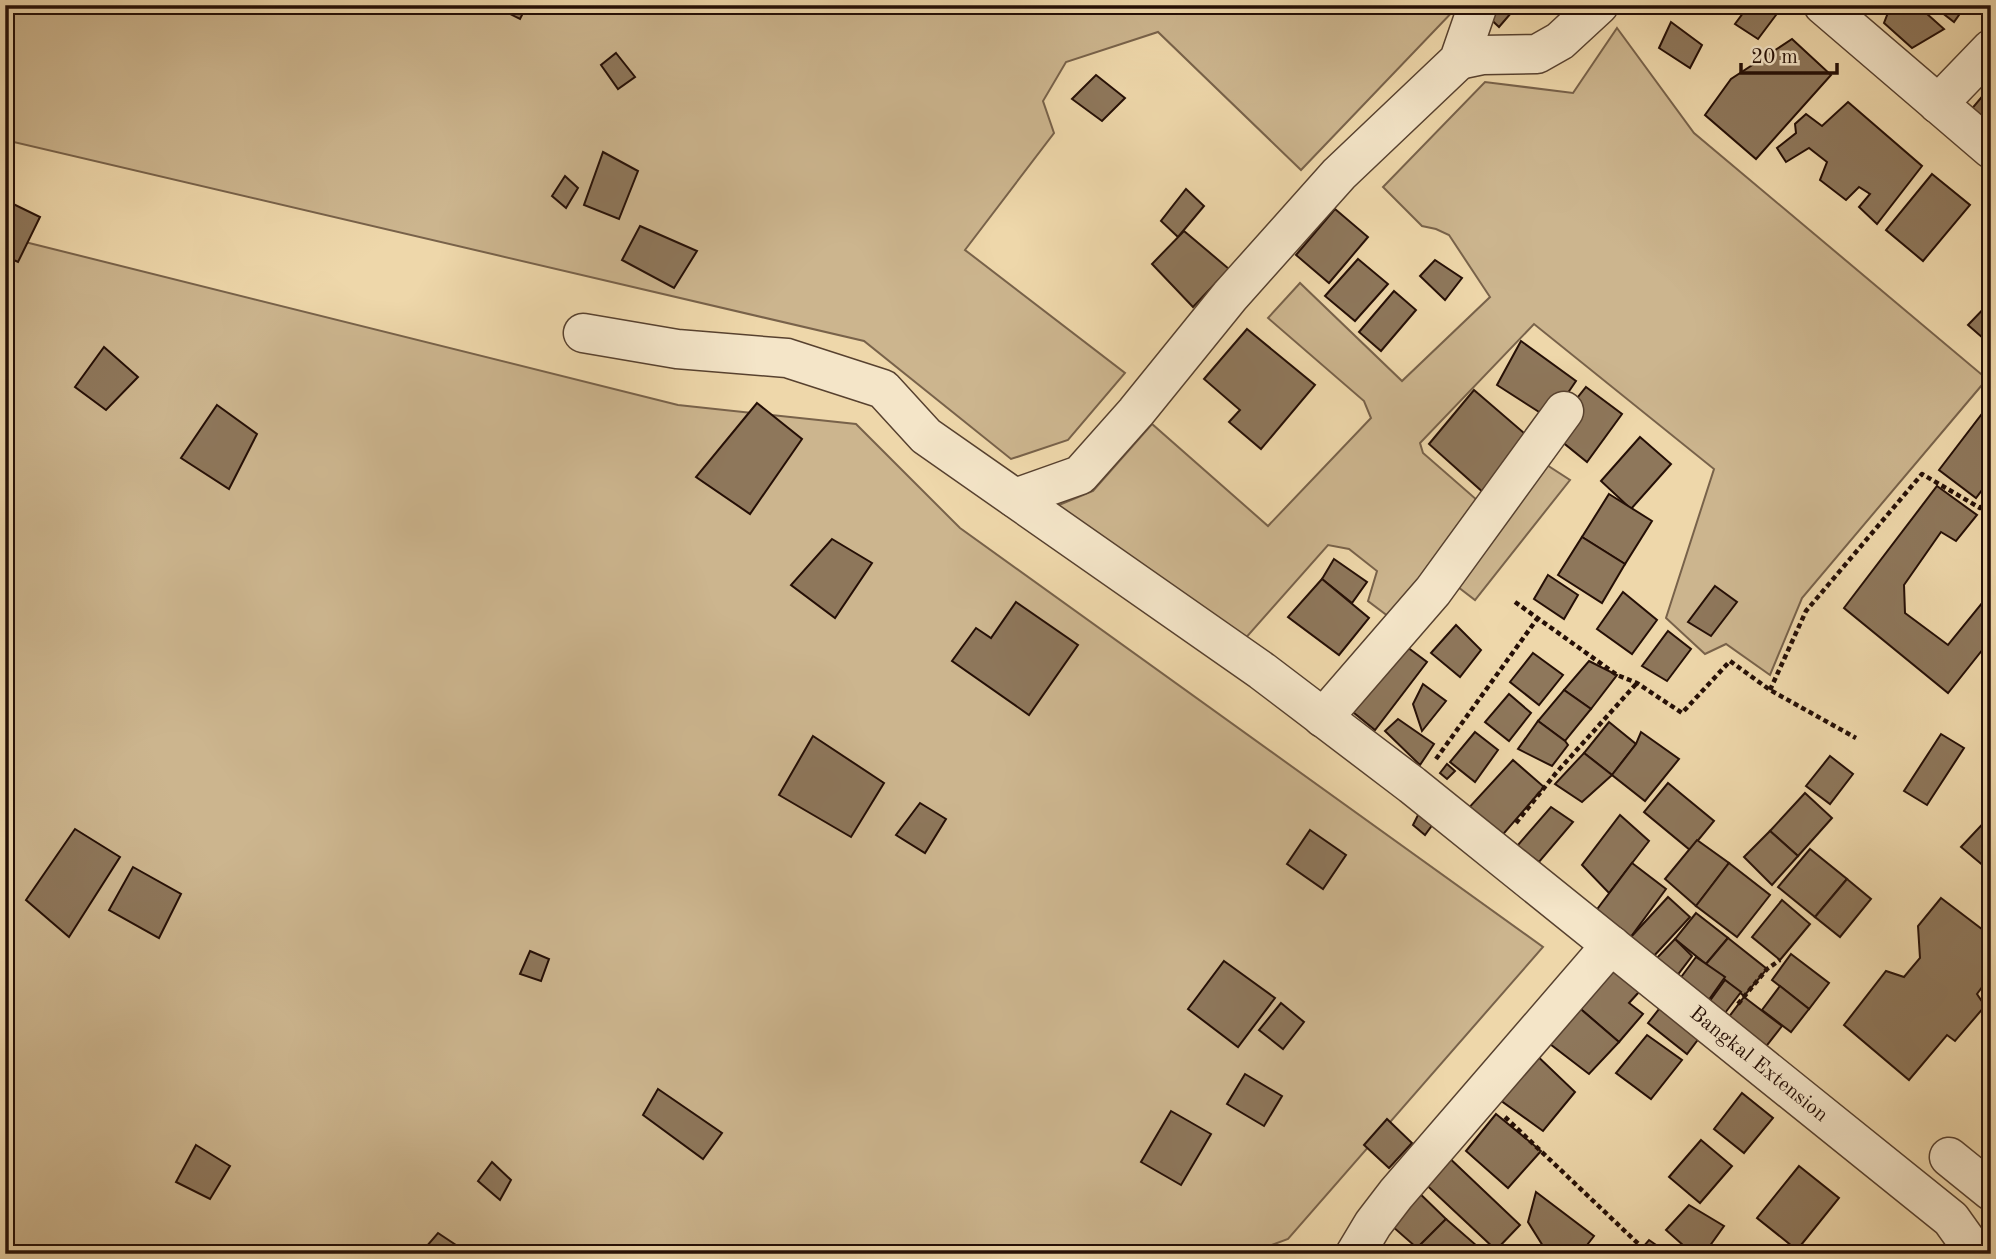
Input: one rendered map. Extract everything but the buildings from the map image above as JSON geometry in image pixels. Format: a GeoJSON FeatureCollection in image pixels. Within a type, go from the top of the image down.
{"type":"FeatureCollection","features":[{"type":"Feature","properties":{"kind":"street"},"geometry":{"type":"LineString","coordinates":[[1015,498],[1080,475],[1136,412],[1230,296],[1339,174],[1459,60],[1478,5]]}},
{"type":"Feature","properties":{"kind":"street"},"geometry":{"type":"LineString","coordinates":[[1459,60],[1483,55],[1537,54],[1560,41],[1599,5]]}},
{"type":"Feature","properties":{"kind":"street"},"geometry":{"type":"LineString","coordinates":[[1824,5],[1991,149]]}},
{"type":"Feature","properties":{"kind":"street"},"geometry":{"type":"LineString","coordinates":[[1938,104],[1991,48]]}},
{"type":"Feature","properties":{"kind":"street","name":"Bangkal Extension"},"geometry":{"type":"LineString","coordinates":[[583,333],[677,349],[787,358],[883,389],[926,436],[1262,671],[1412,785],[1951,1219],[1976,1254]]}},
{"type":"Feature","properties":{"kind":"street"},"geometry":{"type":"LineString","coordinates":[[1323,718],[1433,591],[1564,411]]}},
{"type":"Feature","properties":{"kind":"street"},"geometry":{"type":"LineString","coordinates":[[1355,1254],[1396,1194],[1611,944]]}},
{"type":"Feature","properties":{"kind":"street"},"geometry":{"type":"LineString","coordinates":[[1949,1157],[1991,1191]]}},
{"type":"Feature","properties":{"kind":"path"},"geometry":{"type":"LineString","coordinates":[[1770,690],[1806,611],[1922,474],[1980,508],[1991,499]]}},
{"type":"Feature","properties":{"kind":"path"},"geometry":{"type":"LineString","coordinates":[[1515,602],[1617,675],[1637,683],[1682,713],[1730,662],[1770,690],[1856,738]]}},
{"type":"Feature","properties":{"kind":"path"},"geometry":{"type":"LineString","coordinates":[[1412,785],[1423,777],[1537,619]]}},
{"type":"Feature","properties":{"kind":"path"},"geometry":{"type":"LineString","coordinates":[[1493,850],[1556,773],[1637,683]]}},
{"type":"Feature","properties":{"kind":"path"},"geometry":{"type":"LineString","coordinates":[[1716,1032],[1767,969],[1780,960]]}},
{"type":"Feature","properties":{"kind":"path"},"geometry":{"type":"LineString","coordinates":[[1482,1095],[1649,1254]]}},
{"type":"Feature","properties":{"kind":"shaded area"},"geometry":{"type":"Polygon","coordinates":[[[5,5],[1459,5],[1301,170],[1158,32],[1066,62],[1043,101],[1054,133],[965,250],[1125,373],[1068,440],[1011,459],[864,341],[5,140],[5,5]]]}},
{"type":"Feature","properties":{"kind":"shaded area"},"geometry":{"type":"Polygon","coordinates":[[[1617,28],[1694,133],[1987,379],[1802,598],[1770,675],[1726,644],[1705,654],[1666,618],[1714,469],[1534,324],[1420,443],[1423,453],[1486,508],[1536,458],[1570,480],[1475,600],[1445,577],[1401,626],[1368,601],[1377,571],[1349,549],[1328,545],[1236,649],[1047,510],[1093,491],[1152,424],[1268,526],[1371,418],[1364,401],[1268,318],[1300,283],[1402,381],[1490,297],[1449,235],[1422,226],[1383,187],[1485,82],[1573,93],[1617,28]]]}},
{"type":"Feature","properties":{"kind":"shaded area"},"geometry":{"type":"Polygon","coordinates":[[[5,237],[678,405],[856,424],[960,528],[1543,947],[1288,1239],[1247,1254],[5,1254],[5,237]]]}}]}
